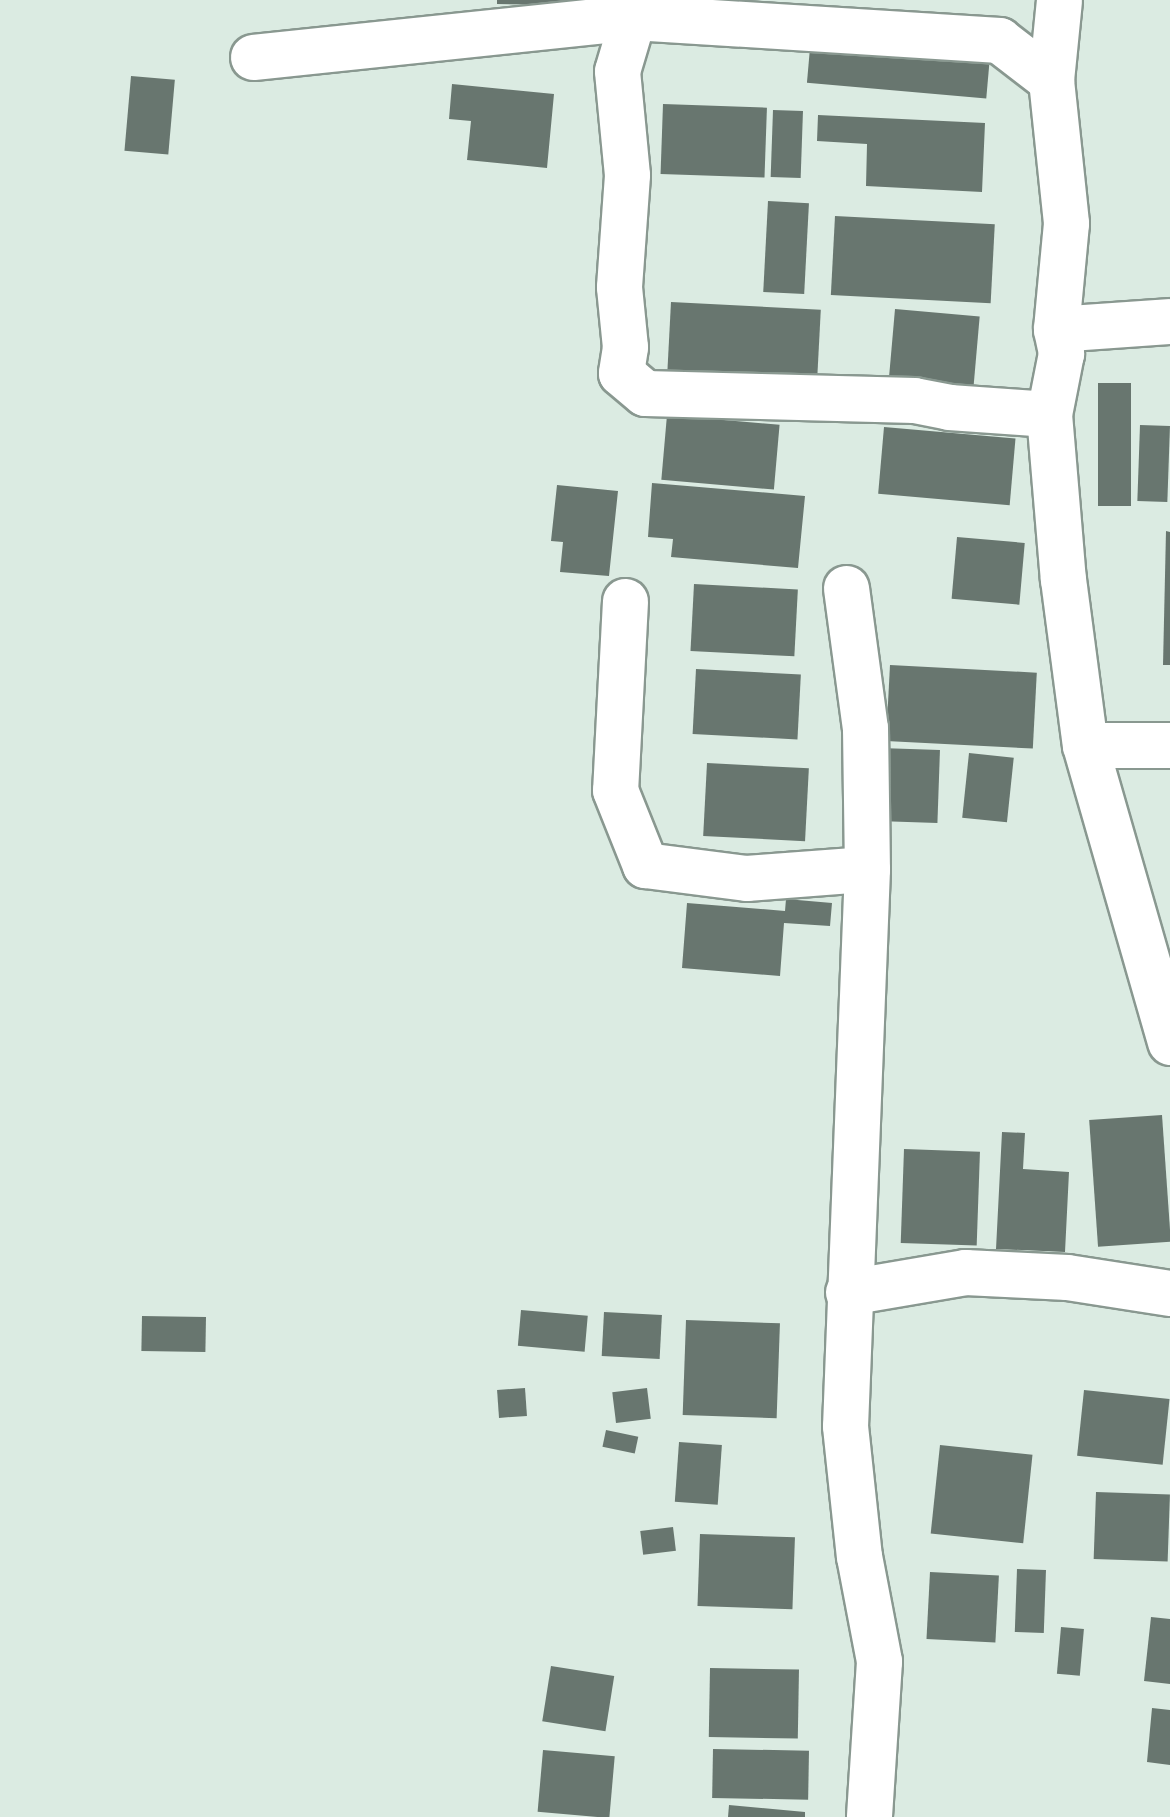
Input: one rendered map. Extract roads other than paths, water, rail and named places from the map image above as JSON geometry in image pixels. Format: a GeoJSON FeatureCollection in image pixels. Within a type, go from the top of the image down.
{"type":"FeatureCollection","features":[{"type":"Feature","properties":{"kind":"street"},"geometry":{"type":"LineString","coordinates":[[1058,0],[1051,80],[1066,223],[1056,329],[1062,353],[1049,414],[1064,579],[1086,745],[1170,1042]]}},
{"type":"Feature","properties":{"kind":"street"},"geometry":{"type":"LineString","coordinates":[[254,57],[633,17],[999,40],[1051,80]]}},
{"type":"Feature","properties":{"kind":"street"},"geometry":{"type":"LineString","coordinates":[[633,17],[616,71],[627,175],[619,287],[625,346],[621,373],[645,394],[914,400],[949,408],[1049,414]]}},
{"type":"Feature","properties":{"kind":"street"},"geometry":{"type":"LineString","coordinates":[[1056,329],[1170,321]]}},
{"type":"Feature","properties":{"kind":"street"},"geometry":{"type":"LineString","coordinates":[[846,588],[866,728],[868,869],[862,1070],[848,1292],[845,1426],[859,1556],[879,1661],[869,1817]]}},
{"type":"Feature","properties":{"kind":"street"},"geometry":{"type":"LineString","coordinates":[[625,601],[615,790],[645,865],[746,878],[868,869]]}},
{"type":"Feature","properties":{"kind":"street"},"geometry":{"type":"LineString","coordinates":[[1086,745],[1170,744]]}},
{"type":"Feature","properties":{"kind":"street"},"geometry":{"type":"LineString","coordinates":[[848,1292],[965,1272],[1067,1276],[1170,1293]]}}]}
